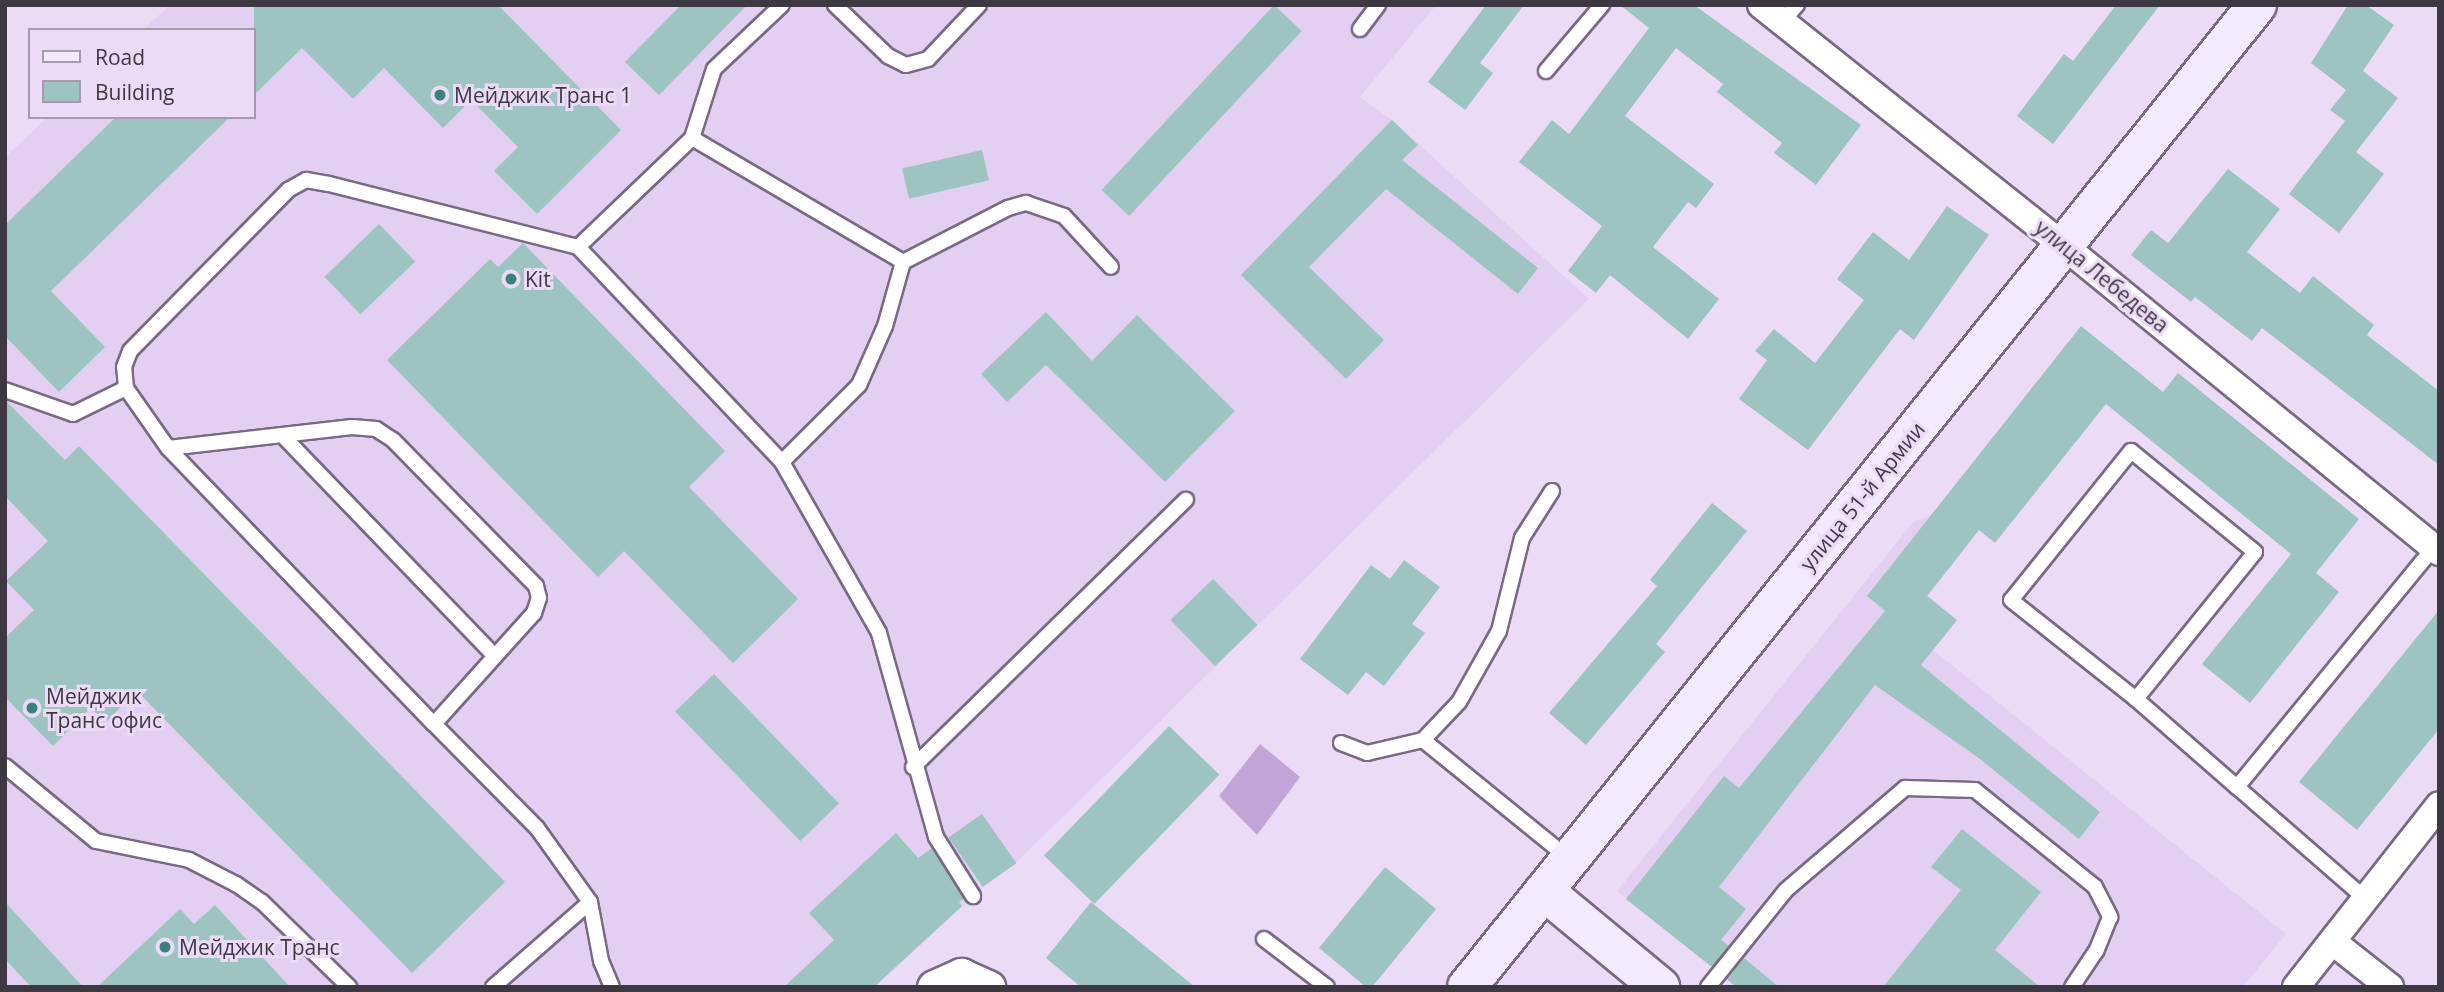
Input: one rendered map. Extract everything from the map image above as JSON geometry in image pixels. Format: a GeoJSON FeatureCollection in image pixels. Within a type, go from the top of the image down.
{"type":"FeatureCollection","features":[{"type":"Feature","properties":{"kind":"main road","name":"улица 51-й Армии"},"geometry":{"type":"LineString","coordinates":[[1467,987],[2257,5]]}},
{"type":"Feature","properties":{"kind":"main road"},"geometry":{"type":"LineString","coordinates":[[1544,891],[1660,987]]}},
{"type":"Feature","properties":{"kind":"street","name":"улица Лебедева"},"geometry":{"type":"LineString","coordinates":[[1761,5],[1789,14],[2064,246],[2436,550]]}},
{"type":"Feature","properties":{"kind":"street"},"geometry":{"type":"LineString","coordinates":[[2296,987],[2439,806]]}},
{"type":"Feature","properties":{"kind":"street"},"geometry":{"type":"LineString","coordinates":[[2333,942],[2390,987]]}},
{"type":"Feature","properties":{"kind":"lane"},"geometry":{"type":"LineString","coordinates":[[578,247],[692,138],[714,69],[782,5]]}},
{"type":"Feature","properties":{"kind":"lane"},"geometry":{"type":"LineString","coordinates":[[835,5],[888,56],[906,65],[928,59],[979,5]]}},
{"type":"Feature","properties":{"kind":"lane"},"geometry":{"type":"LineString","coordinates":[[1360,29],[1378,5]]}},
{"type":"Feature","properties":{"kind":"lane"},"geometry":{"type":"LineString","coordinates":[[1546,71],[1602,5]]}},
{"type":"Feature","properties":{"kind":"lane"},"geometry":{"type":"LineString","coordinates":[[692,138],[902,262]]}},
{"type":"Feature","properties":{"kind":"lane"},"geometry":{"type":"LineString","coordinates":[[612,987],[601,961],[590,902],[537,828],[168,448],[126,388],[124,367],[130,351],[288,190],[306,180],[578,247],[782,462],[879,633],[913,767],[936,837],[974,896]]}},
{"type":"Feature","properties":{"kind":"lane"},"geometry":{"type":"LineString","coordinates":[[782,462],[859,385],[886,326],[902,262],[1007,208],[1026,203],[1064,216],[1111,267]]}},
{"type":"Feature","properties":{"kind":"lane"},"geometry":{"type":"LineString","coordinates":[[5,390],[73,414],[126,388]]}},
{"type":"Feature","properties":{"kind":"lane"},"geometry":{"type":"LineString","coordinates":[[168,448],[282,435],[376,429],[393,440],[536,586],[539,598],[534,613],[434,724]]}},
{"type":"Feature","properties":{"kind":"lane"},"geometry":{"type":"LineString","coordinates":[[282,435],[495,656]]}},
{"type":"Feature","properties":{"kind":"lane"},"geometry":{"type":"LineString","coordinates":[[2136,699],[2255,552],[2131,451],[2011,600],[2136,699],[2366,899]]}},
{"type":"Feature","properties":{"kind":"lane"},"geometry":{"type":"LineString","coordinates":[[1341,743],[1367,753],[1423,740],[1459,702],[1499,631],[1522,538],[1552,491]]}},
{"type":"Feature","properties":{"kind":"lane"},"geometry":{"type":"LineString","coordinates":[[913,767],[1186,500]]}},
{"type":"Feature","properties":{"kind":"lane"},"geometry":{"type":"LineString","coordinates":[[2237,787],[2436,550]]}},
{"type":"Feature","properties":{"kind":"lane"},"geometry":{"type":"LineString","coordinates":[[1423,740],[1569,859]]}},
{"type":"Feature","properties":{"kind":"lane"},"geometry":{"type":"LineString","coordinates":[[5,766],[96,841],[188,860],[236,884],[262,902],[349,987]]}},
{"type":"Feature","properties":{"kind":"lane"},"geometry":{"type":"LineString","coordinates":[[1707,987],[1786,890],[1905,788],[1975,790],[2095,887],[2110,917],[2096,951],[2073,987]]}},
{"type":"Feature","properties":{"kind":"lane"},"geometry":{"type":"LineString","coordinates":[[493,987],[590,902]]}},
{"type":"Feature","properties":{"kind":"lane"},"geometry":{"type":"LineString","coordinates":[[1264,939],[1327,987]]}},
{"type":"Feature","properties":{"kind":"shaded area"},"geometry":{"type":"Polygon","coordinates":[[[170,5],[1436,5],[1360,97],[1392,120],[1589,299],[1016,863],[989,882],[875,987],[5,987],[5,157],[46,119],[256,119],[256,28],[145,28],[170,5]]]}},
{"type":"Feature","properties":{"kind":"shaded area"},"geometry":{"type":"Polygon","coordinates":[[[1931,516],[1968,545],[1928,596],[1957,620],[1933,650],[2286,934],[2243,987],[1736,987],[1617,891],[1914,521],[1931,516]]]}},
{"type":"Feature","properties":{"kind":"shaded area"},"geometry":{"type":"Polygon","coordinates":[[[1260,744],[1300,777],[1257,835],[1219,796],[1260,744]]]}},
{"type":"Feature","properties":{"kind":"building"},"geometry":{"type":"Polygon","coordinates":[[[254,5],[498,5],[621,130],[537,214],[494,171],[518,147],[471,100],[443,128],[384,68],[353,99],[302,48],[256,93],[254,5]]]}},
{"type":"Feature","properties":{"kind":"building"},"geometry":{"type":"Polygon","coordinates":[[[681,5],[747,5],[659,95],[625,62],[681,5]]]}},
{"type":"Feature","properties":{"kind":"building"},"geometry":{"type":"Polygon","coordinates":[[[1274,5],[1302,31],[1129,216],[1101,190],[1274,5]]]}},
{"type":"Feature","properties":{"kind":"building"},"geometry":{"type":"Polygon","coordinates":[[[1486,5],[1524,5],[1480,63],[1493,73],[1465,110],[1428,82],[1486,5]]]}},
{"type":"Feature","properties":{"kind":"building"},"geometry":{"type":"Polygon","coordinates":[[[1620,5],[1694,5],[1861,125],[1816,185],[1774,153],[1782,143],[1717,92],[1723,84],[1676,48],[1625,116],[1714,184],[1696,208],[1688,202],[1653,247],[1719,299],[1688,339],[1610,275],[1596,293],[1568,271],[1602,226],[1519,162],[1552,120],[1569,134],[1649,28],[1620,5]]]}},
{"type":"Feature","properties":{"kind":"building"},"geometry":{"type":"Polygon","coordinates":[[[2116,5],[2160,5],[2053,144],[2017,116],[2064,54],[2073,61],[2116,5]]]}},
{"type":"Feature","properties":{"kind":"building"},"geometry":{"type":"Polygon","coordinates":[[[2348,5],[2366,5],[2394,25],[2363,71],[2398,98],[2356,152],[2384,174],[2339,233],[2289,194],[2345,121],[2330,110],[2346,90],[2311,63],[2348,5]]]}},
{"type":"Feature","properties":{"kind":"building"},"geometry":{"type":"Polygon","coordinates":[[[114,119],[228,119],[51,291],[105,347],[59,392],[5,336],[5,225],[114,119]]]}},
{"type":"Feature","properties":{"kind":"building"},"geometry":{"type":"Polygon","coordinates":[[[1392,120],[1418,145],[1402,160],[1538,268],[1518,294],[1386,189],[1309,267],[1384,340],[1346,379],[1241,275],[1392,120]]]}},
{"type":"Feature","properties":{"kind":"building"},"geometry":{"type":"Polygon","coordinates":[[[982,150],[989,180],[909,199],[902,168],[982,150]]]}},
{"type":"Feature","properties":{"kind":"building"},"geometry":{"type":"Polygon","coordinates":[[[2228,169],[2280,209],[2247,252],[2300,293],[2313,276],[2374,325],[2367,335],[2439,391],[2439,465],[2262,328],[2252,341],[2195,297],[2191,302],[2131,255],[2151,230],[2168,243],[2228,169]]]}},
{"type":"Feature","properties":{"kind":"building"},"geometry":{"type":"Polygon","coordinates":[[[1947,206],[1989,235],[1914,340],[1900,329],[1808,450],[1739,399],[1767,360],[1755,351],[1774,329],[1815,363],[1864,300],[1837,279],[1873,232],[1909,260],[1947,206]]]}},
{"type":"Feature","properties":{"kind":"building"},"geometry":{"type":"Polygon","coordinates":[[[379,224],[415,261],[360,314],[324,277],[379,224]]]}},
{"type":"Feature","properties":{"kind":"building"},"geometry":{"type":"Polygon","coordinates":[[[523,243],[725,451],[689,487],[798,599],[733,663],[624,551],[598,577],[387,360],[490,259],[498,267],[523,243]]]}},
{"type":"Feature","properties":{"kind":"building"},"geometry":{"type":"Polygon","coordinates":[[[1046,312],[1092,361],[1137,315],[1235,411],[1165,482],[1046,365],[1007,402],[981,374],[1046,312]]]}},
{"type":"Feature","properties":{"kind":"building"},"geometry":{"type":"Polygon","coordinates":[[[2081,326],[2163,392],[2178,373],[2359,519],[2316,573],[2339,592],[2250,703],[2202,664],[2291,554],[2106,404],[1995,543],[1979,530],[1927,596],[1957,620],[1921,665],[2100,812],[2079,839],[1980,759],[1875,685],[1719,887],[1746,909],[1721,940],[1729,946],[1712,967],[1626,899],[1724,776],[1739,788],[1885,611],[1867,596],[2081,326]]]}},
{"type":"Feature","properties":{"kind":"building"},"geometry":{"type":"Polygon","coordinates":[[[5,400],[65,460],[79,446],[505,882],[412,973],[137,691],[105,723],[91,708],[53,746],[5,697],[5,638],[34,610],[6,581],[48,541],[5,496],[5,400]]]}},
{"type":"Feature","properties":{"kind":"building"},"geometry":{"type":"Polygon","coordinates":[[[1712,503],[1747,531],[1656,644],[1665,652],[1586,745],[1549,713],[1657,586],[1650,580],[1712,503]]]}},
{"type":"Feature","properties":{"kind":"building"},"geometry":{"type":"Polygon","coordinates":[[[1404,560],[1440,587],[1412,624],[1425,633],[1384,686],[1366,672],[1348,695],[1300,659],[1371,565],[1390,579],[1404,560]]]}},
{"type":"Feature","properties":{"kind":"building"},"geometry":{"type":"Polygon","coordinates":[[[1213,579],[1257,625],[1215,666],[1171,620],[1213,579]]]}},
{"type":"Feature","properties":{"kind":"building"},"geometry":{"type":"Polygon","coordinates":[[[2439,610],[2439,729],[2357,830],[2299,782],[2439,610]]]}},
{"type":"Feature","properties":{"kind":"building"},"geometry":{"type":"Polygon","coordinates":[[[714,674],[839,803],[800,841],[675,712],[714,674]]]}},
{"type":"Feature","properties":{"kind":"building"},"geometry":{"type":"Polygon","coordinates":[[[1169,726],[1219,775],[1094,904],[1044,855],[1169,726]]]}},
{"type":"Feature","properties":{"kind":"building"},"geometry":{"type":"Polygon","coordinates":[[[982,814],[1016,863],[983,887],[948,838],[982,814]]]}},
{"type":"Feature","properties":{"kind":"building"},"geometry":{"type":"Polygon","coordinates":[[[1962,829],[2041,892],[1995,950],[2040,987],[1883,987],[1961,890],[1931,867],[1962,829]]]}},
{"type":"Feature","properties":{"kind":"building"},"geometry":{"type":"Polygon","coordinates":[[[896,833],[918,858],[932,848],[964,899],[959,902],[962,906],[874,987],[784,987],[834,940],[809,913],[896,833]]]}},
{"type":"Feature","properties":{"kind":"building"},"geometry":{"type":"Polygon","coordinates":[[[1385,867],[1436,909],[1372,987],[1366,987],[1319,948],[1385,867]]]}},
{"type":"Feature","properties":{"kind":"building"},"geometry":{"type":"Polygon","coordinates":[[[5,902],[83,987],[31,987],[5,959],[5,902]]]}},
{"type":"Feature","properties":{"kind":"building"},"geometry":{"type":"Polygon","coordinates":[[[1091,902],[1195,987],[1081,987],[1046,958],[1091,902]]]}},
{"type":"Feature","properties":{"kind":"building"},"geometry":{"type":"Polygon","coordinates":[[[215,905],[290,987],[97,987],[180,909],[194,924],[215,905]]]}},
{"type":"Feature","properties":{"kind":"building"},"geometry":{"type":"Polygon","coordinates":[[[1744,958],[1779,987],[1736,987],[1727,979],[1744,958]]]}},
{"type":"Feature","properties":{"kind":"place","name":"Мейджик Транс 1"},"geometry":{"type":"Point","coordinates":[440,95]}},
{"type":"Feature","properties":{"kind":"place","name":"Kit"},"geometry":{"type":"Point","coordinates":[511,279]}},
{"type":"Feature","properties":{"kind":"place","name":"Мейджик Транс офис"},"geometry":{"type":"Point","coordinates":[32,708]}},
{"type":"Feature","properties":{"kind":"place","name":"Мейджик Транс"},"geometry":{"type":"Point","coordinates":[165,947]}}]}
